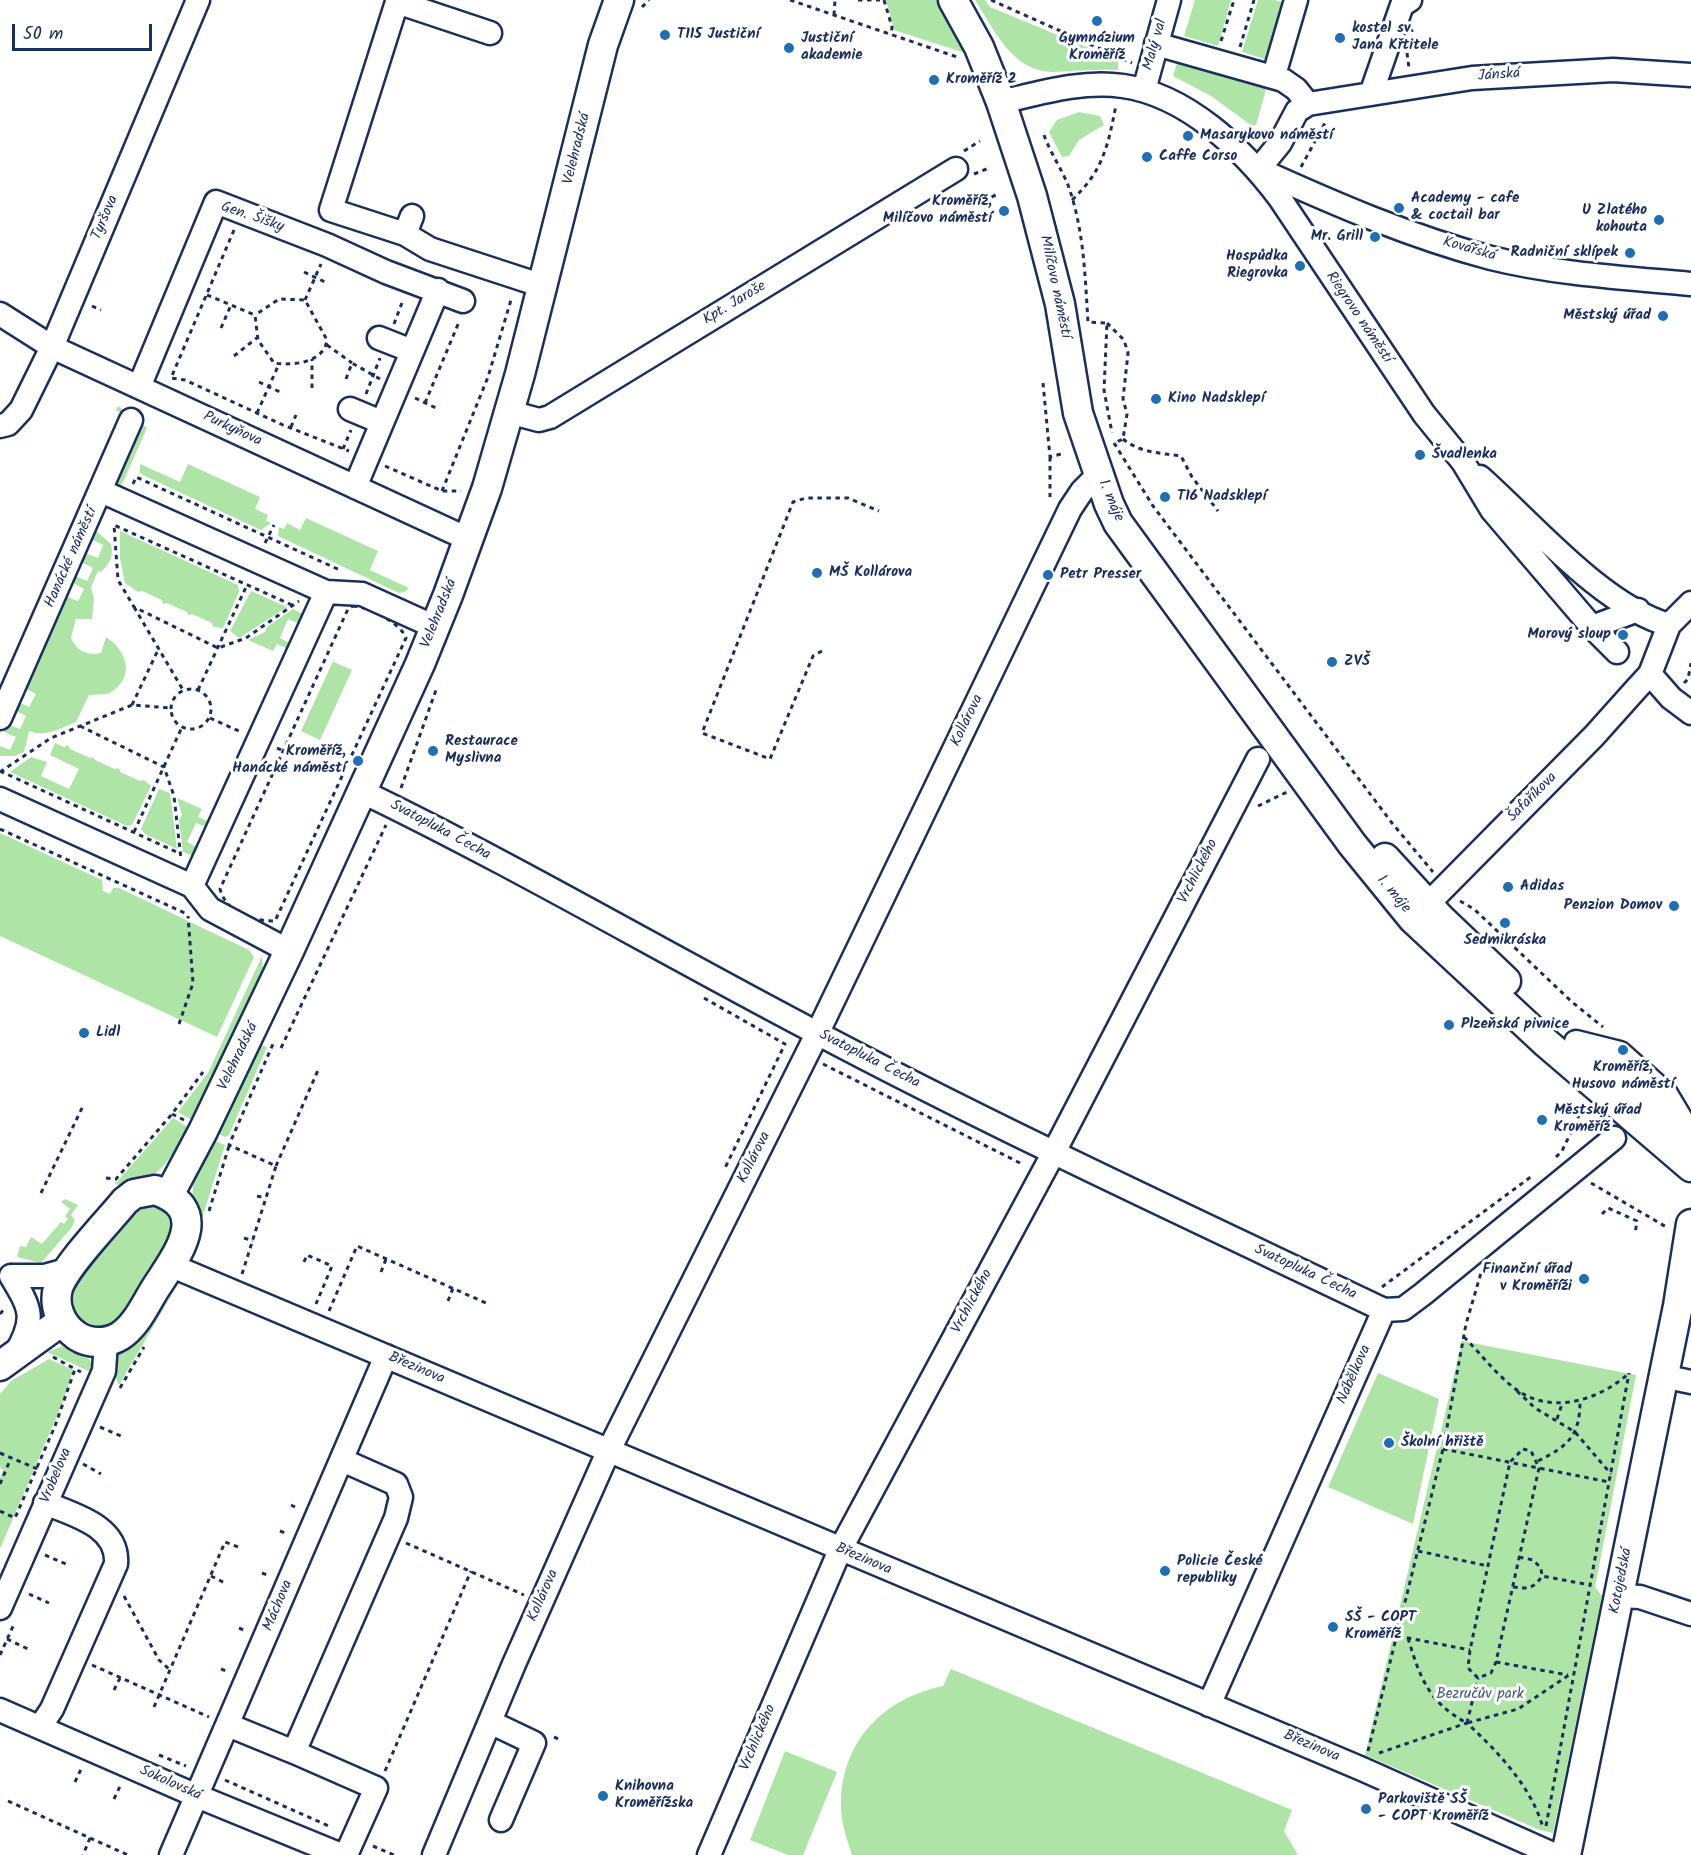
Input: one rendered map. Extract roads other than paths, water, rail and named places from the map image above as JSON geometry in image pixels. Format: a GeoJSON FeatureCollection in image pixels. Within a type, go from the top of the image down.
{"type":"FeatureCollection","features":[{"type":"Feature","properties":{"kind":"main road","name":"Milíčovo náměstí"},"geometry":{"type":"LineString","coordinates":[[953,0],[979,47],[1001,102],[1047,248],[1078,413],[1099,474]]}},
{"type":"Feature","properties":{"kind":"main road","name":"Velehradská"},"geometry":{"type":"LineString","coordinates":[[169,1195],[203,1131],[277,937],[363,792],[435,627],[468,539],[509,412],[530,290],[603,45],[629,5]]}},
{"type":"Feature","properties":{"kind":"main road","name":"1. máje"},"geometry":{"type":"LineString","coordinates":[[1099,474],[1109,504],[1128,538],[1352,844],[1545,1042],[1691,1167]]}},
{"type":"Feature","properties":{"kind":"main road","name":"1. máje"},"geometry":{"type":"LineString","coordinates":[[1420,912],[1691,1141]]}},
{"type":"Feature","properties":{"kind":"main road"},"geometry":{"type":"LineString","coordinates":[[155,1190],[169,1195],[179,1203],[187,1224],[182,1245],[170,1265],[127,1331],[106,1342],[80,1338],[60,1313],[59,1286],[70,1269],[125,1201],[144,1191],[155,1190]]}},
{"type":"Feature","properties":{"kind":"main road"},"geometry":{"type":"LineString","coordinates":[[1678,1306],[1681,1227]]}},
{"type":"Feature","properties":{"kind":"main road"},"geometry":{"type":"LineString","coordinates":[[1678,1306],[1691,1272]]}},
{"type":"Feature","properties":{"kind":"main road","name":"Kotojedská"},"geometry":{"type":"LineString","coordinates":[[1566,1855],[1678,1306]]}},
{"type":"Feature","properties":{"kind":"main road"},"geometry":{"type":"LineString","coordinates":[[7,1362],[60,1313]]}},
{"type":"Feature","properties":{"kind":"street","name":"Tyršova"},"geometry":{"type":"LineString","coordinates":[[0,426],[8,424],[21,410],[52,347],[198,0]]}},
{"type":"Feature","properties":{"kind":"street","name":"Malý val"},"geometry":{"type":"LineString","coordinates":[[1144,90],[1169,0]]}},
{"type":"Feature","properties":{"kind":"street"},"geometry":{"type":"LineString","coordinates":[[1277,65],[1296,0]]}},
{"type":"Feature","properties":{"kind":"street"},"geometry":{"type":"LineString","coordinates":[[1371,94],[1402,5],[1410,0]]}},
{"type":"Feature","properties":{"kind":"street"},"geometry":{"type":"LineString","coordinates":[[490,33],[397,2],[331,210],[408,225],[430,249],[530,290]]}},
{"type":"Feature","properties":{"kind":"street"},"geometry":{"type":"LineString","coordinates":[[1001,102],[1090,86],[1122,86],[1144,90],[1201,120],[1258,170],[1280,143],[1297,111],[1308,104],[1296,89],[1283,80],[1156,44]]}},
{"type":"Feature","properties":{"kind":"street","name":"Jánská"},"geometry":{"type":"LineString","coordinates":[[1308,104],[1472,78],[1551,72],[1613,70],[1691,75]]}},
{"type":"Feature","properties":{"kind":"street","name":"Kpt. Jaroše"},"geometry":{"type":"LineString","coordinates":[[509,412],[539,420],[550,417],[956,169]]}},
{"type":"Feature","properties":{"kind":"street","name":"Kovářská"},"geometry":{"type":"LineString","coordinates":[[1258,170],[1392,226],[1492,258],[1579,273],[1691,284]]}},
{"type":"Feature","properties":{"kind":"street","name":"Riegrovo náměstí"},"geometry":{"type":"LineString","coordinates":[[1258,170],[1406,388],[1463,462],[1492,510],[1592,627],[1617,652]]}},
{"type":"Feature","properties":{"kind":"street","name":"Gen. Šišky"},"geometry":{"type":"LineString","coordinates":[[139,387],[216,202],[327,245],[386,272],[438,290],[461,311]]}},
{"type":"Feature","properties":{"kind":"street"},"geometry":{"type":"LineString","coordinates":[[355,486],[438,290]]}},
{"type":"Feature","properties":{"kind":"street","name":"Purkyňova"},"geometry":{"type":"LineString","coordinates":[[0,314],[52,347],[468,539]]}},
{"type":"Feature","properties":{"kind":"street"},"geometry":{"type":"LineString","coordinates":[[379,338],[412,351]]}},
{"type":"Feature","properties":{"kind":"street"},"geometry":{"type":"LineString","coordinates":[[350,409],[381,422]]}},
{"type":"Feature","properties":{"kind":"street"},"geometry":{"type":"LineString","coordinates":[[102,491],[131,420]]}},
{"type":"Feature","properties":{"kind":"street","name":"Riegrovo náměstí"},"geometry":{"type":"LineString","coordinates":[[1463,462],[1599,587],[1669,625]]}},
{"type":"Feature","properties":{"kind":"street","name":"Kollárova"},"geometry":{"type":"LineString","coordinates":[[434,1855],[608,1452],[817,1034],[1072,505],[1099,474]]}},
{"type":"Feature","properties":{"kind":"street","name":"Hanácké náměstí"},"geometry":{"type":"LineString","coordinates":[[0,718],[102,491],[323,591],[362,594],[398,617],[435,627]]}},
{"type":"Feature","properties":{"kind":"street"},"geometry":{"type":"LineString","coordinates":[[188,884],[323,591]]}},
{"type":"Feature","properties":{"kind":"street"},"geometry":{"type":"LineString","coordinates":[[1691,603],[1669,625],[1650,674],[1671,698],[1691,713]]}},
{"type":"Feature","properties":{"kind":"street"},"geometry":{"type":"LineString","coordinates":[[1592,627],[1638,610]]}},
{"type":"Feature","properties":{"kind":"street","name":"Šafaříkova"},"geometry":{"type":"LineString","coordinates":[[1420,912],[1594,736],[1650,674]]}},
{"type":"Feature","properties":{"kind":"street","name":"Vrchlického"},"geometry":{"type":"LineString","coordinates":[[709,1855],[840,1550],[1053,1154],[1258,759]]}},
{"type":"Feature","properties":{"kind":"street","name":"Svatopluka Čecha"},"geometry":{"type":"LineString","coordinates":[[363,792],[817,1034],[1053,1154],[1384,1310]]}},
{"type":"Feature","properties":{"kind":"street"},"geometry":{"type":"LineString","coordinates":[[0,799],[188,884],[210,909],[277,937]]}},
{"type":"Feature","properties":{"kind":"street"},"geometry":{"type":"LineString","coordinates":[[1574,1042],[1620,1053],[1666,1094],[1691,1135]]}},
{"type":"Feature","properties":{"kind":"street"},"geometry":{"type":"LineString","coordinates":[[1384,1310],[1403,1309],[1614,1138]]}},
{"type":"Feature","properties":{"kind":"street","name":"Březinova"},"geometry":{"type":"LineString","coordinates":[[170,1265],[840,1550],[1362,1768],[1555,1855]]}},
{"type":"Feature","properties":{"kind":"street"},"geometry":{"type":"LineString","coordinates":[[5,1274],[44,1276],[70,1269]]}},
{"type":"Feature","properties":{"kind":"street"},"geometry":{"type":"LineString","coordinates":[[5,1274],[60,1313]]}},
{"type":"Feature","properties":{"kind":"street"},"geometry":{"type":"LineString","coordinates":[[5,1274],[27,1301],[30,1318],[25,1337],[7,1362]]}},
{"type":"Feature","properties":{"kind":"street","name":"Nábělkova"},"geometry":{"type":"LineString","coordinates":[[1209,1705],[1384,1310]]}},
{"type":"Feature","properties":{"kind":"street","name":"Vrobelova"},"geometry":{"type":"LineString","coordinates":[[0,1608],[45,1503],[108,1387],[104,1371],[106,1342]]}},
{"type":"Feature","properties":{"kind":"street","name":"Máchova"},"geometry":{"type":"LineString","coordinates":[[171,1855],[197,1796],[221,1722],[342,1460],[386,1356]]}},
{"type":"Feature","properties":{"kind":"street"},"geometry":{"type":"LineString","coordinates":[[1662,1376],[1691,1382]]}},
{"type":"Feature","properties":{"kind":"street"},"geometry":{"type":"LineString","coordinates":[[294,1752],[388,1535],[401,1497],[396,1484],[342,1460]]}},
{"type":"Feature","properties":{"kind":"street"},"geometry":{"type":"LineString","coordinates":[[40,1727],[52,1709],[75,1658],[112,1573],[117,1554],[108,1534],[83,1519],[45,1503]]}},
{"type":"Feature","properties":{"kind":"street"},"geometry":{"type":"LineString","coordinates":[[1619,1596],[1640,1597],[1691,1614]]}},
{"type":"Feature","properties":{"kind":"street","name":"Sokolovská"},"geometry":{"type":"LineString","coordinates":[[0,1710],[197,1796],[347,1849]]}},
{"type":"Feature","properties":{"kind":"street"},"geometry":{"type":"LineString","coordinates":[[221,1722],[376,1788],[347,1849]]}},
{"type":"Feature","properties":{"kind":"street"},"geometry":{"type":"LineString","coordinates":[[490,1722],[534,1743],[501,1820]]}},
{"type":"Feature","properties":{"kind":"place","name":"Gymnázium Kroměříž"},"geometry":{"type":"Point","coordinates":[1097,21]}},
{"type":"Feature","properties":{"kind":"place","name":"T115 Justiční"},"geometry":{"type":"Point","coordinates":[665,35]}},
{"type":"Feature","properties":{"kind":"place","name":"kostel sv. Jana Křtitele"},"geometry":{"type":"Point","coordinates":[1340,38]}},
{"type":"Feature","properties":{"kind":"place","name":"Justiční akademie"},"geometry":{"type":"Point","coordinates":[789,48]}},
{"type":"Feature","properties":{"kind":"place","name":"Kroměříž 2"},"geometry":{"type":"Point","coordinates":[934,80]}},
{"type":"Feature","properties":{"kind":"place","name":"Masarykovo náměstí"},"geometry":{"type":"Point","coordinates":[1188,136]}},
{"type":"Feature","properties":{"kind":"place","name":"Caffe Corso"},"geometry":{"type":"Point","coordinates":[1147,157]}},
{"type":"Feature","properties":{"kind":"place","name":"Academy - cafe & coctail bar"},"geometry":{"type":"Point","coordinates":[1399,208]}},
{"type":"Feature","properties":{"kind":"place","name":"Kroměříž, Milíčovo náměstí"},"geometry":{"type":"Point","coordinates":[1004,211]}},
{"type":"Feature","properties":{"kind":"place","name":"U Zlatého kohouta"},"geometry":{"type":"Point","coordinates":[1659,220]}},
{"type":"Feature","properties":{"kind":"place","name":"Mr. Grill"},"geometry":{"type":"Point","coordinates":[1375,237]}},
{"type":"Feature","properties":{"kind":"place","name":"Radniční sklípek"},"geometry":{"type":"Point","coordinates":[1630,253]}},
{"type":"Feature","properties":{"kind":"place","name":"Hospůdka Riegrovka"},"geometry":{"type":"Point","coordinates":[1300,266]}},
{"type":"Feature","properties":{"kind":"place","name":"Městský úřad"},"geometry":{"type":"Point","coordinates":[1663,316]}},
{"type":"Feature","properties":{"kind":"place","name":"Kino Nadsklepí"},"geometry":{"type":"Point","coordinates":[1156,399]}},
{"type":"Feature","properties":{"kind":"place","name":"Švadlenka"},"geometry":{"type":"Point","coordinates":[1420,455]}},
{"type":"Feature","properties":{"kind":"place","name":"T16 Nadsklepí"},"geometry":{"type":"Point","coordinates":[1165,497]}},
{"type":"Feature","properties":{"kind":"place","name":"MŠ Kollárova"},"geometry":{"type":"Point","coordinates":[817,573]}},
{"type":"Feature","properties":{"kind":"place","name":"Petr Presser"},"geometry":{"type":"Point","coordinates":[1048,575]}},
{"type":"Feature","properties":{"kind":"place","name":"Morový sloup"},"geometry":{"type":"Point","coordinates":[1623,635]}},
{"type":"Feature","properties":{"kind":"place","name":"ZVŠ"},"geometry":{"type":"Point","coordinates":[1332,662]}},
{"type":"Feature","properties":{"kind":"place","name":"Restaurace Myslivna"},"geometry":{"type":"Point","coordinates":[433,751]}},
{"type":"Feature","properties":{"kind":"place","name":"Kroměříž, Hanácké náměstí"},"geometry":{"type":"Point","coordinates":[358,761]}},
{"type":"Feature","properties":{"kind":"place","name":"Adidas"},"geometry":{"type":"Point","coordinates":[1508,887]}},
{"type":"Feature","properties":{"kind":"place","name":"Penzion Domov"},"geometry":{"type":"Point","coordinates":[1674,906]}},
{"type":"Feature","properties":{"kind":"place","name":"Sedmikráska"},"geometry":{"type":"Point","coordinates":[1505,923]}},
{"type":"Feature","properties":{"kind":"place","name":"Plzeňská pivnice"},"geometry":{"type":"Point","coordinates":[1449,1025]}},
{"type":"Feature","properties":{"kind":"place","name":"Lidl"},"geometry":{"type":"Point","coordinates":[84,1033]}},
{"type":"Feature","properties":{"kind":"place","name":"Kroměříž, Husovo náměstí"},"geometry":{"type":"Point","coordinates":[1623,1050]}},
{"type":"Feature","properties":{"kind":"place","name":"Městský úřad Kroměříž"},"geometry":{"type":"Point","coordinates":[1542,1120]}},
{"type":"Feature","properties":{"kind":"place","name":"Finanční úřad v Kroměříži"},"geometry":{"type":"Point","coordinates":[1584,1279]}},
{"type":"Feature","properties":{"kind":"place","name":"Školní hřiště"},"geometry":{"type":"Point","coordinates":[1389,1443]}},
{"type":"Feature","properties":{"kind":"place","name":"Policie České republiky"},"geometry":{"type":"Point","coordinates":[1165,1571]}},
{"type":"Feature","properties":{"kind":"place","name":"SŠ - COPT Kroměříž"},"geometry":{"type":"Point","coordinates":[1333,1627]}},
{"type":"Feature","properties":{"kind":"place","name":"Knihovna Kroměřížska"},"geometry":{"type":"Point","coordinates":[603,1796]}},
{"type":"Feature","properties":{"kind":"place","name":"Parkoviště SŠ - COPT Kroměříž"},"geometry":{"type":"Point","coordinates":[1366,1809]}},
{"type":"Feature","properties":{"kind":"park label","name":"Bezručův park"},"geometry":{"type":"Point","coordinates":[1480,1695]}}]}
